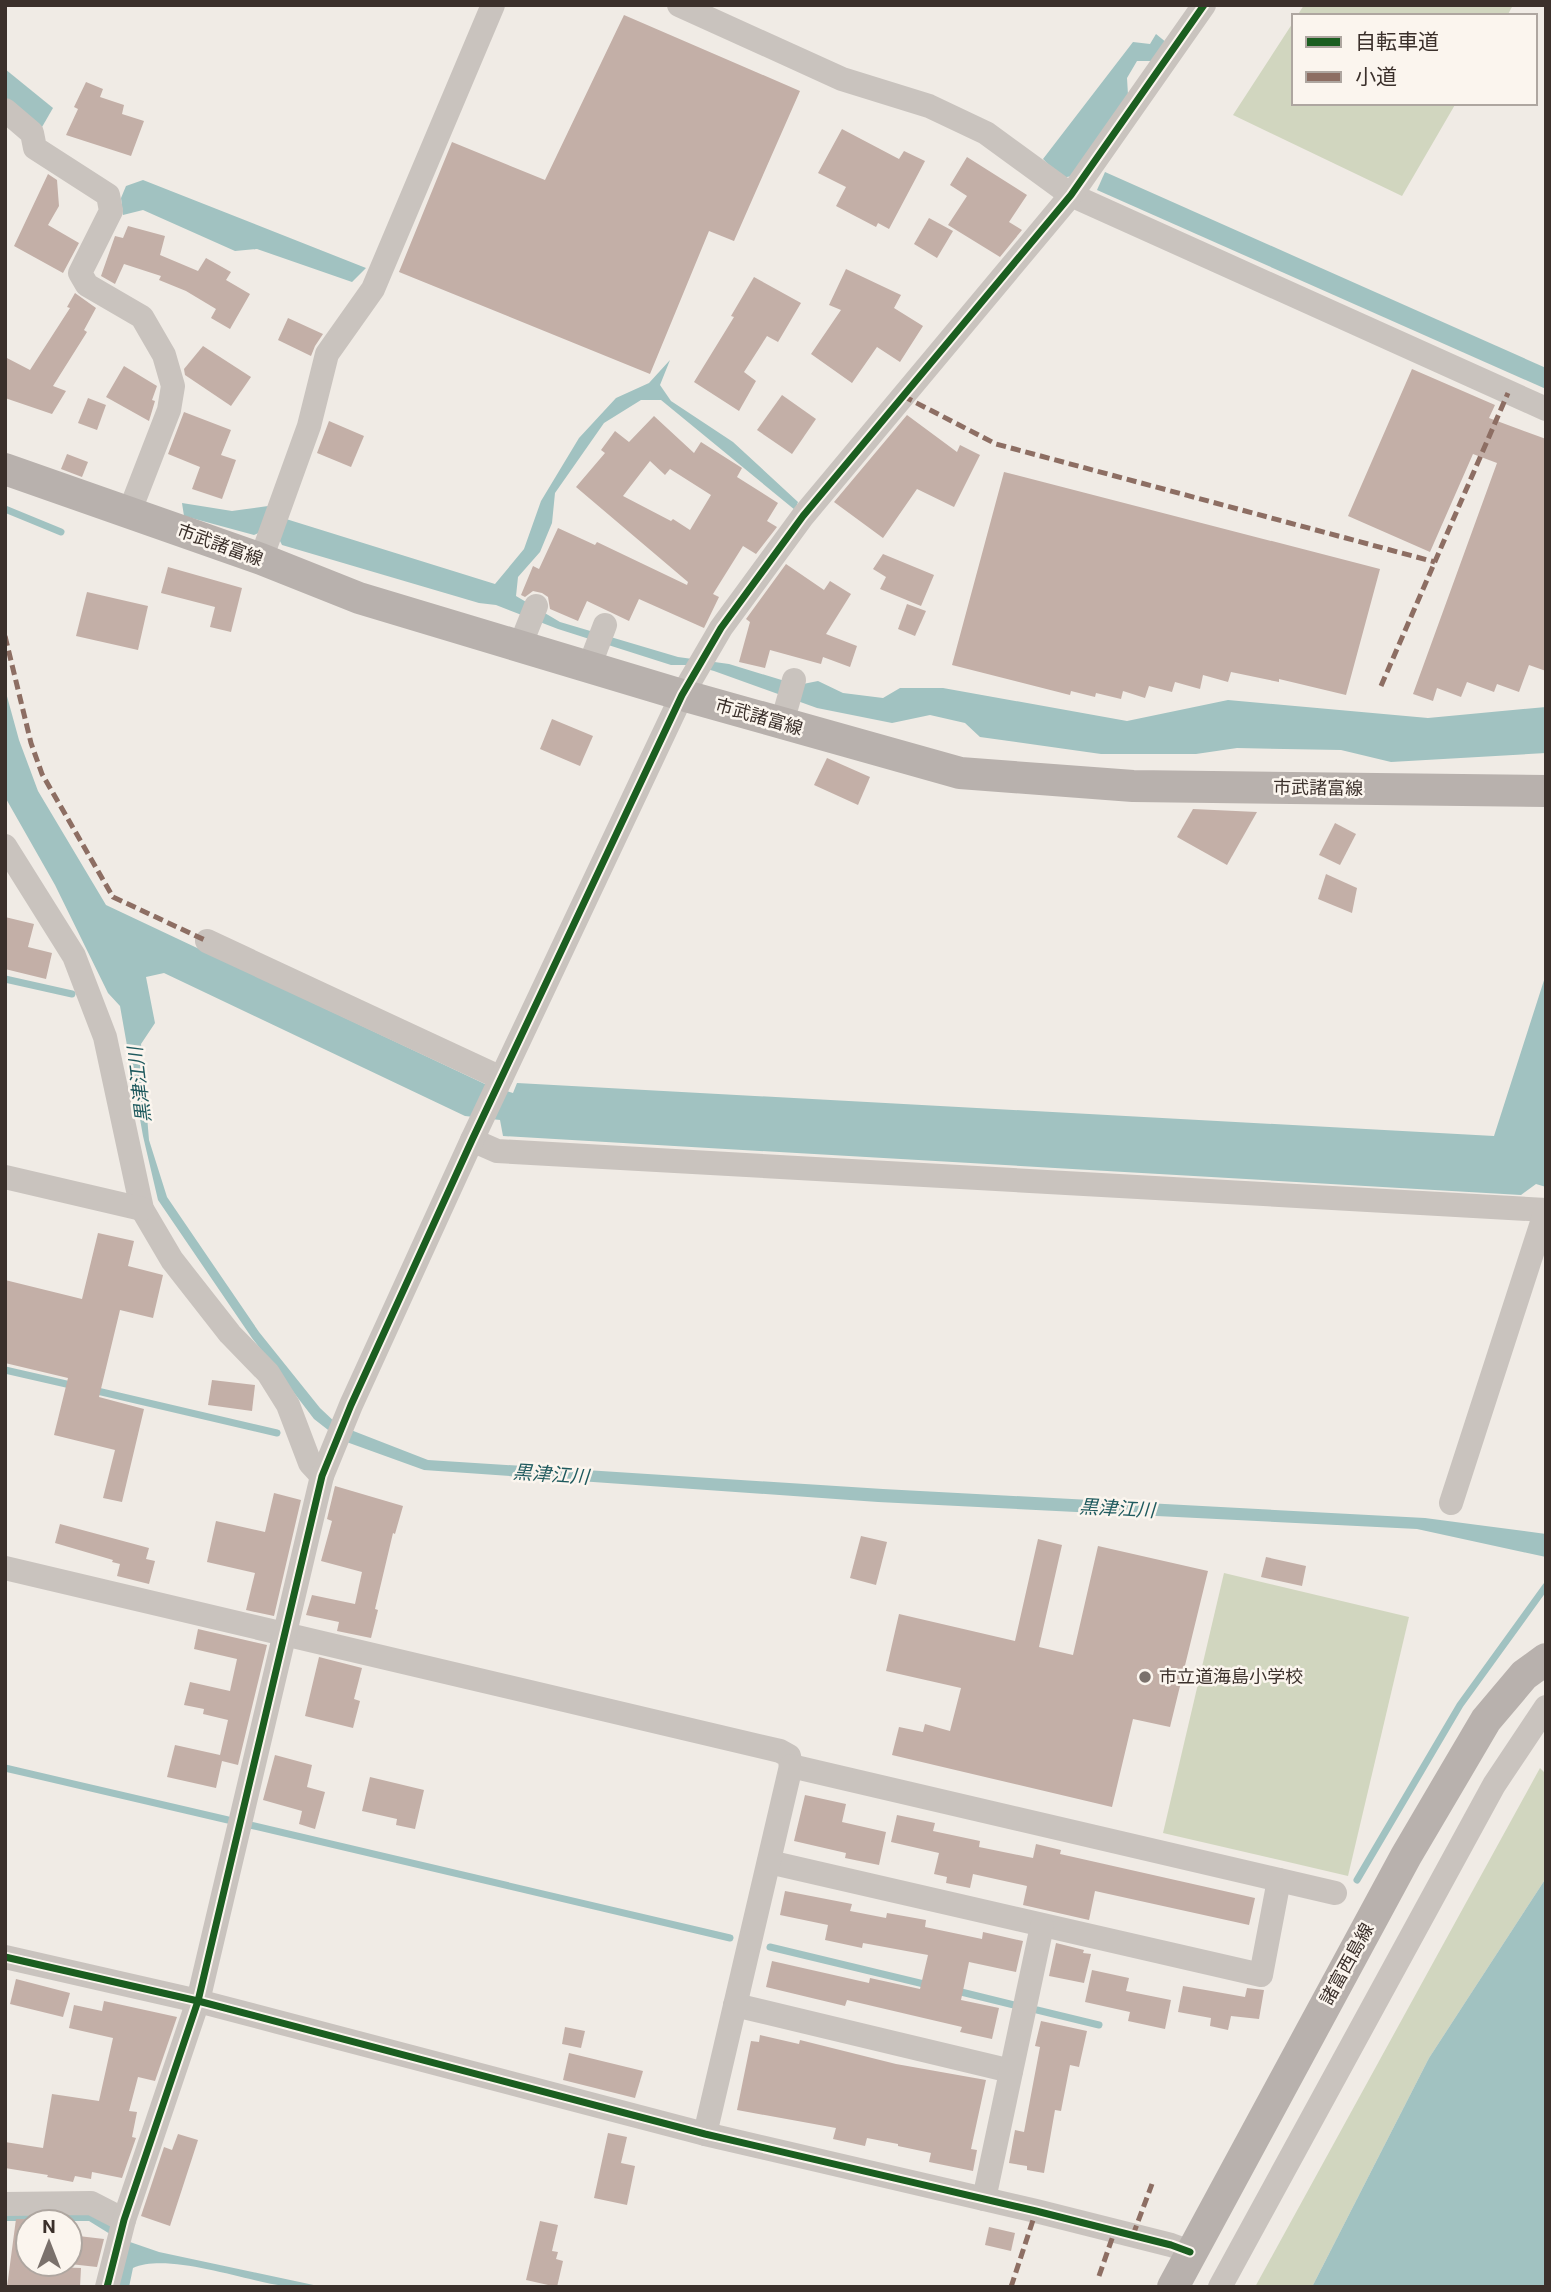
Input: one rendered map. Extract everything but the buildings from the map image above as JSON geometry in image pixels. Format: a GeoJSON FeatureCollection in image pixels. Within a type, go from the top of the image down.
{"type":"FeatureCollection","features":[{"type":"Feature","properties":{"kind":"main road","name":"市武諸富線"},"geometry":{"type":"LineString","coordinates":[[5,469],[129,513],[264,550],[359,598],[528,625],[695,673],[785,714],[960,773],[1133,786],[1546,790]]}},
{"type":"Feature","properties":{"kind":"main road","name":"諸富西島線"},"geometry":{"type":"LineString","coordinates":[[1172,2287],[1406,1856],[1486,1720],[1524,1675],[1546,1659]]}},
{"type":"Feature","properties":{"kind":"street"},"geometry":{"type":"LineString","coordinates":[[264,550],[309,426],[327,354],[373,289],[493,5]]}},
{"type":"Feature","properties":{"kind":"street"},"geometry":{"type":"LineString","coordinates":[[679,5],[842,79],[929,106],[986,133],[1071,195],[1546,409]]}},
{"type":"Feature","properties":{"kind":"street"},"geometry":{"type":"LineString","coordinates":[[107,2287],[121,2232],[198,2001],[322,1476],[351,1405],[501,1078],[695,673],[721,628],[803,516],[1071,195],[1203,5]]}},
{"type":"Feature","properties":{"kind":"street"},"geometry":{"type":"LineString","coordinates":[[5,110],[32,133],[35,148],[108,195],[110,211],[80,273],[87,285],[142,317],[164,355],[173,386],[169,410],[129,513]]}},
{"type":"Feature","properties":{"kind":"street"},"geometry":{"type":"LineString","coordinates":[[785,714],[794,680]]}},
{"type":"Feature","properties":{"kind":"street"},"geometry":{"type":"LineString","coordinates":[[5,845],[74,956],[105,1037],[142,1209],[172,1260],[230,1334],[268,1373],[288,1405],[310,1463],[322,1476]]}},
{"type":"Feature","properties":{"kind":"street"},"geometry":{"type":"LineString","coordinates":[[207,941],[501,1078]]}},
{"type":"Feature","properties":{"kind":"street"},"geometry":{"type":"LineString","coordinates":[[476,1133],[497,1151],[1546,1210],[1451,1503]]}},
{"type":"Feature","properties":{"kind":"street"},"geometry":{"type":"LineString","coordinates":[[5,1177],[142,1209]]}},
{"type":"Feature","properties":{"kind":"street"},"geometry":{"type":"LineString","coordinates":[[5,1568],[780,1751],[789,1756],[791,1766],[705,2134]]}},
{"type":"Feature","properties":{"kind":"street"},"geometry":{"type":"LineString","coordinates":[[1220,2287],[1494,1785],[1546,1707]]}},
{"type":"Feature","properties":{"kind":"street"},"geometry":{"type":"LineString","coordinates":[[791,1766],[1335,1894]]}},
{"type":"Feature","properties":{"kind":"street"},"geometry":{"type":"LineString","coordinates":[[769,1863],[1261,1975],[1279,1880]]}},
{"type":"Feature","properties":{"kind":"street"},"geometry":{"type":"LineString","coordinates":[[984,2199],[1042,1926]]}},
{"type":"Feature","properties":{"kind":"street"},"geometry":{"type":"LineString","coordinates":[[5,1957],[198,2001],[705,2134],[1115,2230],[1190,2252]]}},
{"type":"Feature","properties":{"kind":"street"},"geometry":{"type":"LineString","coordinates":[[735,2005],[1011,2071]]}},
{"type":"Feature","properties":{"kind":"street"},"geometry":{"type":"LineString","coordinates":[[5,2204],[91,2203],[121,2232]]}},
{"type":"Feature","properties":{"kind":"green space"},"geometry":{"type":"Polygon","coordinates":[[[1304,5],[1513,5],[1508,14],[1298,14],[1304,5]]]}},
{"type":"Feature","properties":{"kind":"green space"},"geometry":{"type":"Polygon","coordinates":[[[1292,24],[1292,105],[1455,105],[1402,196],[1233,115],[1292,24]]]}},
{"type":"Feature","properties":{"kind":"green space"},"geometry":{"type":"Polygon","coordinates":[[[1224,1573],[1409,1617],[1348,1876],[1163,1833],[1224,1573]]]}},
{"type":"Feature","properties":{"kind":"green space"},"geometry":{"type":"Polygon","coordinates":[[[1540,1768],[1546,1774],[1546,1878],[1429,2058],[1312,2287],[1255,2287],[1540,1768]]]}},
{"type":"Feature","properties":{"kind":"water"},"geometry":{"type":"Polygon","coordinates":[[[1156,34],[1167,43],[1152,61],[1137,61],[1127,78],[1128,95],[1072,176],[1062,178],[1043,159],[1133,42],[1150,44],[1156,34]]]}},
{"type":"Feature","properties":{"kind":"water"},"geometry":{"type":"Polygon","coordinates":[[[5,69],[53,108],[42,127],[5,99],[5,69]]]}},
{"type":"Feature","properties":{"kind":"water"},"geometry":{"type":"Polygon","coordinates":[[[1105,172],[1546,368],[1546,389],[1097,190],[1105,172]]]}},
{"type":"Feature","properties":{"kind":"water"},"geometry":{"type":"Polygon","coordinates":[[[143,180],[366,268],[352,282],[257,249],[235,251],[143,210],[123,215],[121,198],[126,186],[143,180]]]}},
{"type":"Feature","properties":{"kind":"water"},"geometry":{"type":"Polygon","coordinates":[[[670,360],[660,385],[671,401],[733,442],[798,502],[795,510],[661,400],[641,400],[604,423],[555,493],[552,523],[540,552],[518,577],[516,596],[560,622],[678,657],[729,664],[798,685],[818,681],[843,693],[883,698],[900,688],[943,688],[1127,721],[1228,700],[1428,718],[1546,707],[1546,753],[1391,762],[1341,750],[1237,748],[1196,754],[1101,754],[980,737],[965,723],[930,715],[892,723],[817,708],[692,665],[671,665],[558,629],[496,605],[479,603],[282,545],[278,537],[263,531],[254,535],[184,516],[182,503],[232,511],[268,506],[270,514],[495,584],[524,549],[541,501],[579,438],[616,398],[649,383],[670,360]]]}},
{"type":"Feature","properties":{"kind":"water","name":"黒津江川"},"geometry":{"type":"Polygon","coordinates":[[[5,689],[19,740],[38,791],[106,905],[487,1085],[513,1093],[517,1083],[1494,1136],[1546,974],[1546,1187],[1536,1184],[1521,1195],[503,1136],[500,1120],[465,1116],[164,973],[146,977],[155,1023],[141,1044],[149,1140],[167,1197],[259,1332],[320,1408],[338,1425],[428,1460],[883,1489],[1425,1518],[1546,1534],[1546,1557],[1417,1529],[878,1502],[424,1470],[341,1440],[314,1419],[252,1338],[158,1200],[143,1136],[120,1006],[108,993],[55,885],[5,797],[5,689]]]}},
{"type":"Feature","properties":{"kind":"water"},"geometry":{"type":"Polygon","coordinates":[[[1546,1878],[1546,2287],[1312,2287],[1429,2058],[1546,1878]]]}},
{"type":"Feature","properties":{"kind":"water"},"geometry":{"type":"Polygon","coordinates":[[[84,2212],[90,2212],[114,2225],[130,2242],[159,2252],[323,2287],[285,2286],[166,2263],[133,2268],[129,2287],[119,2287],[110,2234],[89,2221],[84,2221],[84,2212]]]}},
{"type":"Feature","properties":{"kind":"water"},"geometry":{"type":"Polygon","coordinates":[[[5,2213],[14,2213],[14,2221],[5,2221],[5,2213]]]}},
{"type":"Feature","properties":{"kind":"waterway"},"geometry":{"type":"LineString","coordinates":[[5,509],[61,532]]}},
{"type":"Feature","properties":{"kind":"waterway"},"geometry":{"type":"LineString","coordinates":[[5,979],[72,994]]}},
{"type":"Feature","properties":{"kind":"waterway"},"geometry":{"type":"LineString","coordinates":[[5,1370],[75,1386]]}},
{"type":"Feature","properties":{"kind":"waterway"},"geometry":{"type":"LineString","coordinates":[[93,1390],[277,1433]]}},
{"type":"Feature","properties":{"kind":"waterway"},"geometry":{"type":"LineString","coordinates":[[1357,1880],[1460,1705],[1546,1586]]}},
{"type":"Feature","properties":{"kind":"waterway"},"geometry":{"type":"LineString","coordinates":[[5,1768],[228,1820]]}},
{"type":"Feature","properties":{"kind":"waterway"},"geometry":{"type":"LineString","coordinates":[[250,1825],[730,1938]]}},
{"type":"Feature","properties":{"kind":"waterway"},"geometry":{"type":"LineString","coordinates":[[770,1947],[928,1985]]}},
{"type":"Feature","properties":{"kind":"waterway"},"geometry":{"type":"LineString","coordinates":[[953,1990],[1014,2005]]}},
{"type":"Feature","properties":{"kind":"waterway"},"geometry":{"type":"LineString","coordinates":[[1037,2010],[1099,2025]]}},
{"type":"Feature","properties":{"kind":"marked path"},"geometry":{"type":"LineString","coordinates":[[1381,686],[1508,393]]}},
{"type":"Feature","properties":{"kind":"marked path"},"geometry":{"type":"LineString","coordinates":[[903,396],[996,444],[1435,562]]}},
{"type":"Feature","properties":{"kind":"marked path"},"geometry":{"type":"LineString","coordinates":[[5,636],[31,743],[42,774],[113,897],[207,941]]}},
{"type":"Feature","properties":{"kind":"marked path"},"geometry":{"type":"LineString","coordinates":[[1133,2235],[1152,2184]]}},
{"type":"Feature","properties":{"kind":"marked path"},"geometry":{"type":"LineString","coordinates":[[1011,2287],[1036,2211]]}},
{"type":"Feature","properties":{"kind":"marked path"},"geometry":{"type":"LineString","coordinates":[[1099,2276],[1115,2230]]}},
{"type":"Feature","properties":{"kind":"cycle path"},"geometry":{"type":"LineString","coordinates":[[107,2287],[124,2220],[198,2001],[322,1476],[351,1405],[472,1140],[682,695],[721,628],[803,516],[1071,195],[1204,5]]}},
{"type":"Feature","properties":{"kind":"cycle path"},"geometry":{"type":"LineString","coordinates":[[5,1957],[198,2001],[705,2134],[1036,2211],[1190,2252]]}},
{"type":"Feature","properties":{"kind":"place","name":"市立道海島小学校"},"geometry":{"type":"Point","coordinates":[1145,1677]}}]}
